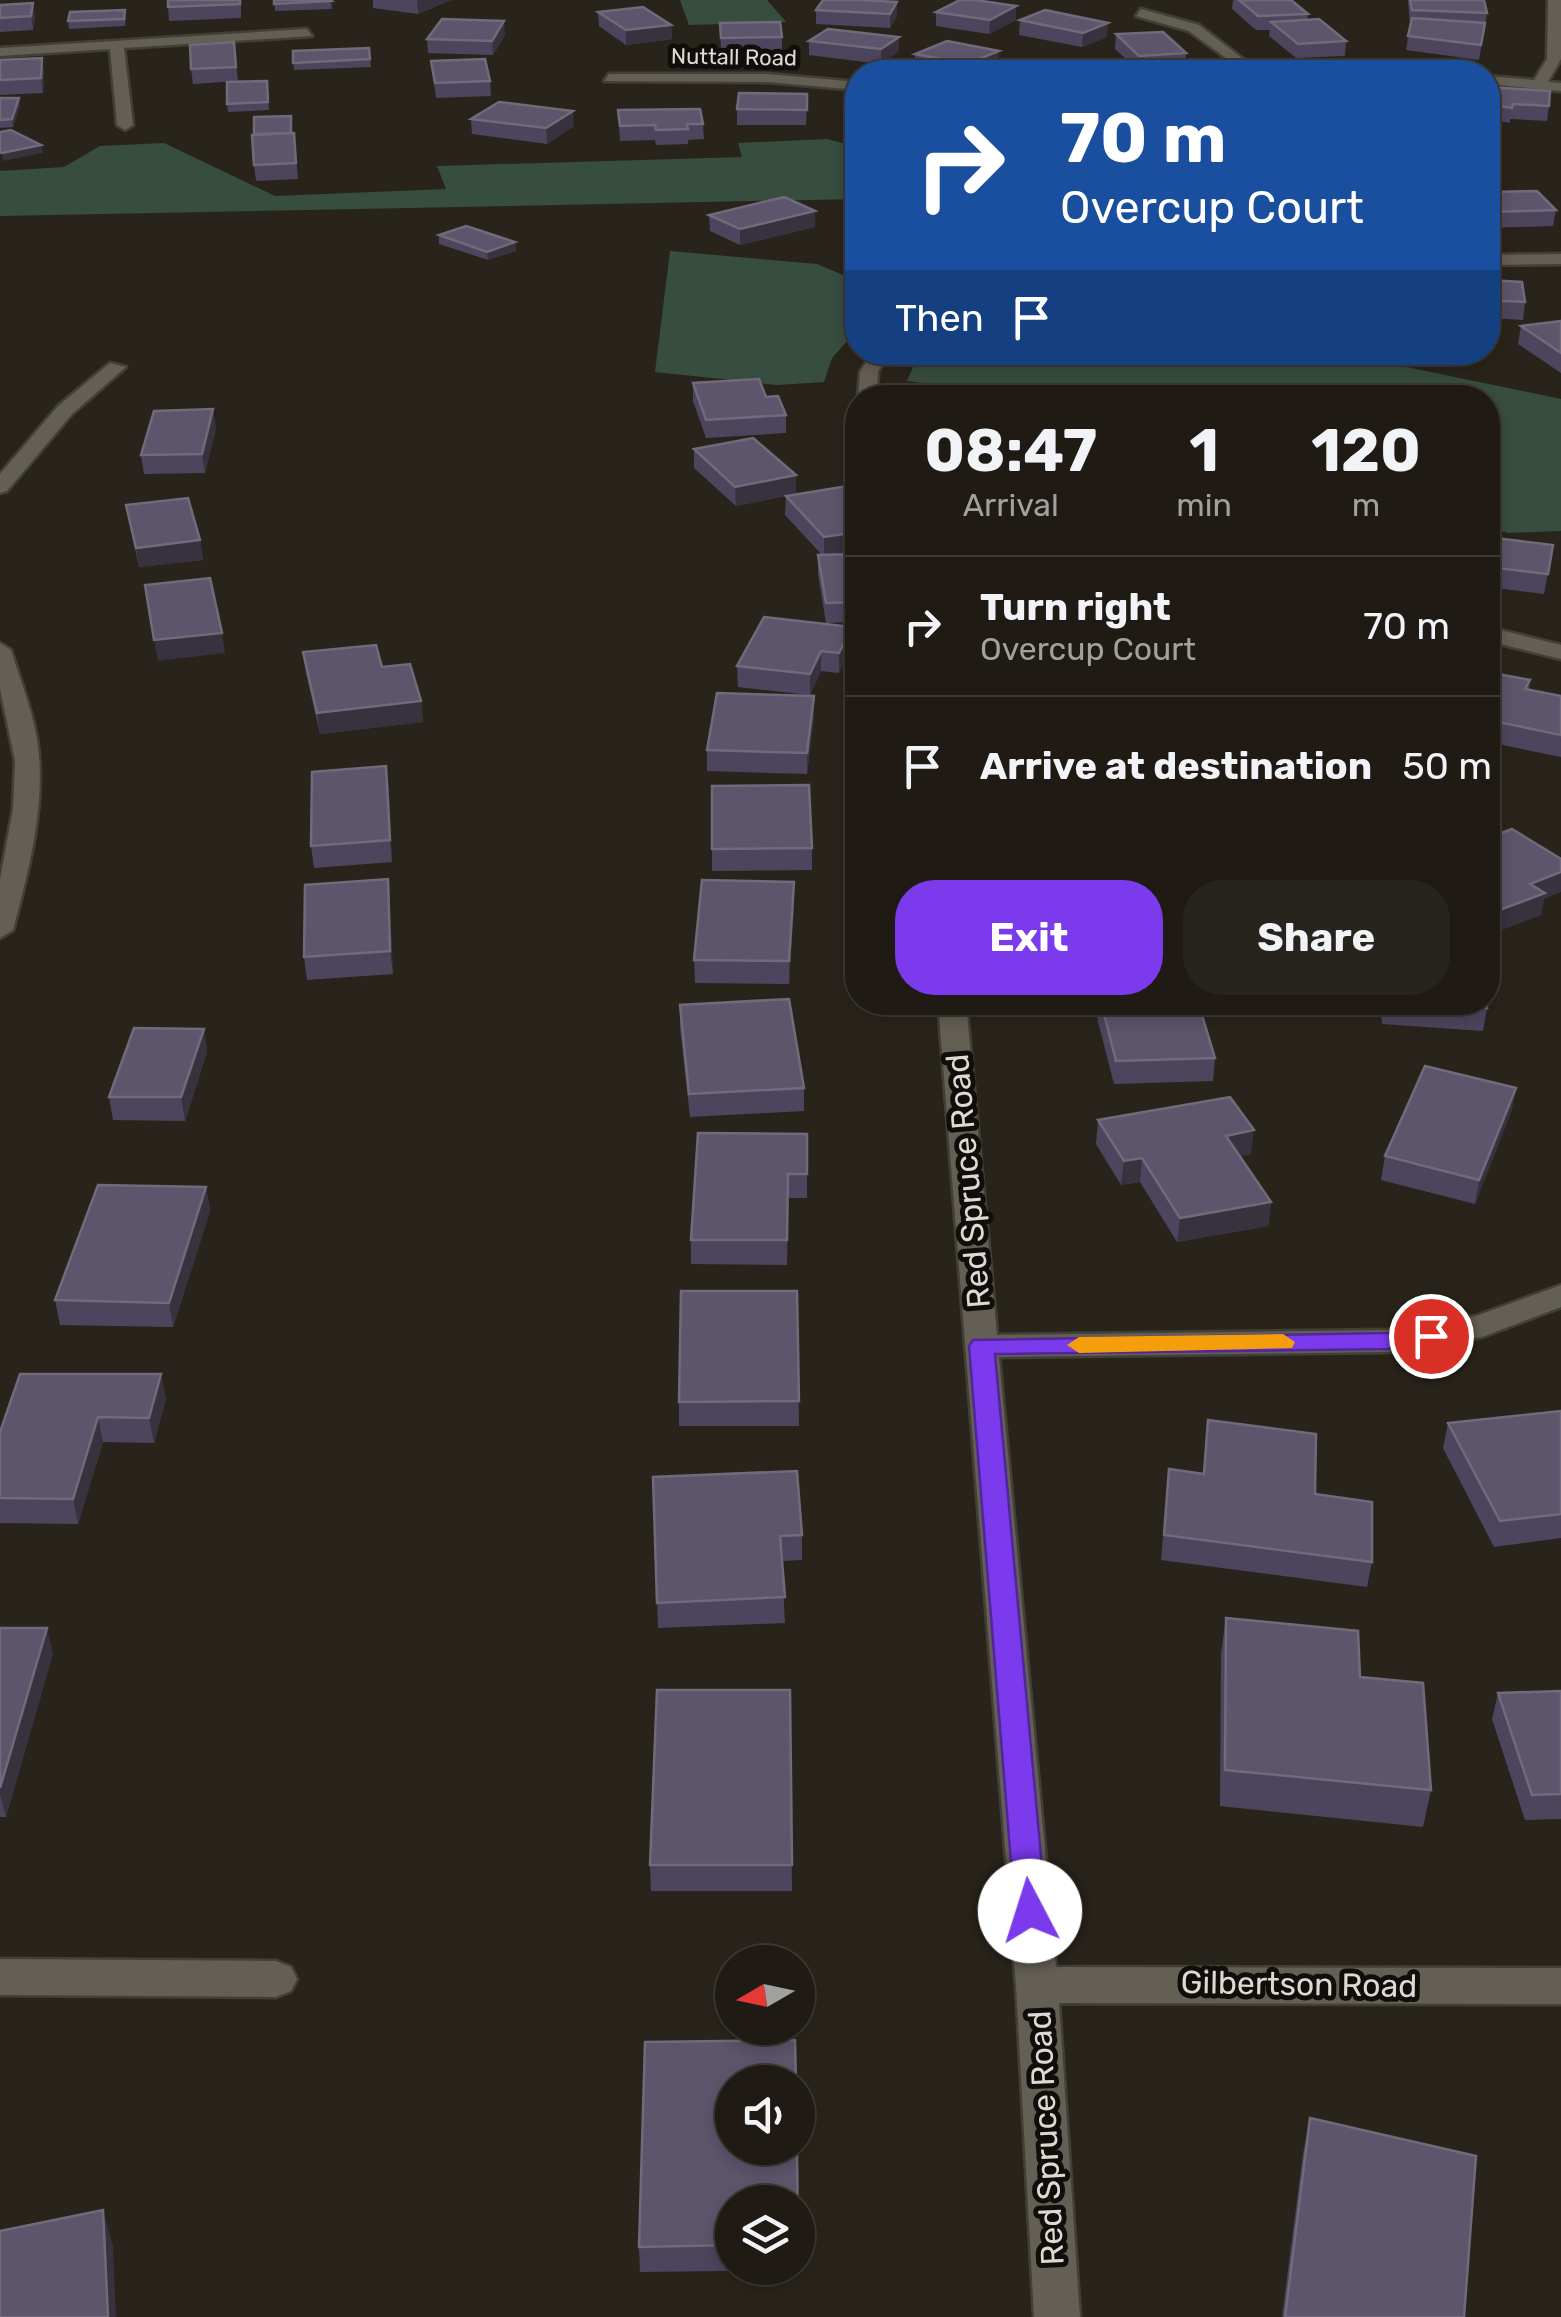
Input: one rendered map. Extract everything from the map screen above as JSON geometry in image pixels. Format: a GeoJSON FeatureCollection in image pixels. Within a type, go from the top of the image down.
{"type":"FeatureCollection","features":[{"type":"Feature","properties":{"kind":"street"},"geometry":{"type":"LineString","coordinates":[[1539,84],[1554,59],[1555,0]]}},
{"type":"Feature","properties":{"kind":"street"},"geometry":{"type":"LineString","coordinates":[[1141,13],[1206,34],[1238,60]]}},
{"type":"Feature","properties":{"kind":"street"},"geometry":{"type":"LineString","coordinates":[[0,52],[306,34]]}},
{"type":"Feature","properties":{"kind":"street"},"geometry":{"type":"LineString","coordinates":[[117,45],[125,125]]}},
{"type":"Feature","properties":{"kind":"street","name":"Nuttall Road"},"geometry":{"type":"LineString","coordinates":[[608,78],[767,78],[845,85]]}},
{"type":"Feature","properties":{"kind":"street"},"geometry":{"type":"LineString","coordinates":[[1500,81],[1561,87]]}},
{"type":"Feature","properties":{"kind":"street"},"geometry":{"type":"LineString","coordinates":[[1500,260],[1561,259]]}},
{"type":"Feature","properties":{"kind":"street"},"geometry":{"type":"LineString","coordinates":[[0,487],[65,410],[116,367]]}},
{"type":"Feature","properties":{"kind":"street"},"geometry":{"type":"LineString","coordinates":[[1500,637],[1561,652]]}},
{"type":"Feature","properties":{"kind":"street"},"geometry":{"type":"LineString","coordinates":[[0,650],[25,742],[14,873],[0,930]]}},
{"type":"Feature","properties":{"kind":"street","name":"Red Spruce Road"},"geometry":{"type":"LineString","coordinates":[[953,1015],[1037,1986],[1044,2156],[1057,2317]]}},
{"type":"Feature","properties":{"kind":"street"},"geometry":{"type":"LineString","coordinates":[[982,1346],[1387,1341],[1482,1326],[1561,1295]]}},
{"type":"Feature","properties":{"kind":"street"},"geometry":{"type":"LineString","coordinates":[[0,1978],[276,1979]]}},
{"type":"Feature","properties":{"kind":"street","name":"Gilbertson Road"},"geometry":{"type":"LineString","coordinates":[[1037,1986],[1116,1982],[1561,1986]]}},
{"type":"Feature","properties":{"kind":"green space"},"geometry":{"type":"Polygon","coordinates":[[[680,0],[767,0],[786,22],[689,25],[680,0]]]}},
{"type":"Feature","properties":{"kind":"green space"},"geometry":{"type":"Polygon","coordinates":[[[827,139],[845,144],[845,199],[0,216],[0,171],[64,167],[100,146],[164,143],[275,196],[446,189],[437,166],[742,157],[738,143],[827,139]]]}},
{"type":"Feature","properties":{"kind":"green space"},"geometry":{"type":"Polygon","coordinates":[[[670,251],[817,264],[845,276],[845,343],[832,358],[824,382],[777,385],[655,372],[670,251]]]}},
{"type":"Feature","properties":{"kind":"green space"},"geometry":{"type":"Polygon","coordinates":[[[914,365],[1397,365],[1493,385],[937,385],[907,381],[914,365]]]}},
{"type":"Feature","properties":{"kind":"green space"},"geometry":{"type":"Polygon","coordinates":[[[1500,386],[1561,399],[1561,531],[1500,531],[1500,386]]]}},
{"type":"Feature","properties":{"kind":"building"},"geometry":{"type":"Polygon","coordinates":[[[168,0],[240,0],[240,4],[168,7],[168,0]]]}},
{"type":"Feature","properties":{"kind":"building"},"geometry":{"type":"Polygon","coordinates":[[[274,0],[331,0],[332,1],[274,4],[274,0]]]}},
{"type":"Feature","properties":{"kind":"building"},"geometry":{"type":"Polygon","coordinates":[[[823,0],[897,2],[890,14],[816,10],[823,0]]]}},
{"type":"Feature","properties":{"kind":"building"},"geometry":{"type":"Polygon","coordinates":[[[960,0],[1016,6],[990,20],[936,12],[960,0]]]}},
{"type":"Feature","properties":{"kind":"building"},"geometry":{"type":"Polygon","coordinates":[[[1239,0],[1291,0],[1308,14],[1258,16],[1239,0]]]}},
{"type":"Feature","properties":{"kind":"building"},"geometry":{"type":"Polygon","coordinates":[[[1410,0],[1484,0],[1487,13],[1412,10],[1410,0]]]}},
{"type":"Feature","properties":{"kind":"building"},"geometry":{"type":"Polygon","coordinates":[[[33,3],[31,16],[0,18],[0,5],[33,3]]]}},
{"type":"Feature","properties":{"kind":"building"},"geometry":{"type":"Polygon","coordinates":[[[643,7],[671,25],[626,30],[598,12],[643,7]]]}},
{"type":"Feature","properties":{"kind":"building"},"geometry":{"type":"Polygon","coordinates":[[[125,10],[124,19],[68,21],[70,12],[125,10]]]}},
{"type":"Feature","properties":{"kind":"building"},"geometry":{"type":"Polygon","coordinates":[[[1045,10],[1108,23],[1083,33],[1020,20],[1045,10]]]}},
{"type":"Feature","properties":{"kind":"building"},"geometry":{"type":"Polygon","coordinates":[[[1412,18],[1485,23],[1481,45],[1408,36],[1412,18]]]}},
{"type":"Feature","properties":{"kind":"building"},"geometry":{"type":"Polygon","coordinates":[[[442,19],[504,21],[492,41],[427,39],[442,19]]]}},
{"type":"Feature","properties":{"kind":"building"},"geometry":{"type":"Polygon","coordinates":[[[1319,19],[1346,41],[1298,44],[1271,22],[1319,19]]]}},
{"type":"Feature","properties":{"kind":"building"},"geometry":{"type":"Polygon","coordinates":[[[780,22],[782,37],[721,38],[720,23],[780,22]]]}},
{"type":"Feature","properties":{"kind":"building"},"geometry":{"type":"Polygon","coordinates":[[[828,29],[899,37],[881,49],[809,41],[828,29]]]}},
{"type":"Feature","properties":{"kind":"building"},"geometry":{"type":"Polygon","coordinates":[[[1163,32],[1186,53],[1139,56],[1116,34],[1163,32]]]}},
{"type":"Feature","properties":{"kind":"building"},"geometry":{"type":"Polygon","coordinates":[[[947,41],[999,51],[977,60],[915,54],[947,41]]]}},
{"type":"Feature","properties":{"kind":"building"},"geometry":{"type":"Polygon","coordinates":[[[234,42],[236,67],[191,69],[190,45],[234,42]]]}},
{"type":"Feature","properties":{"kind":"building"},"geometry":{"type":"Polygon","coordinates":[[[369,48],[370,59],[293,63],[293,51],[369,48]]]}},
{"type":"Feature","properties":{"kind":"building"},"geometry":{"type":"Polygon","coordinates":[[[42,58],[41,78],[0,80],[0,60],[42,58]]]}},
{"type":"Feature","properties":{"kind":"building"},"geometry":{"type":"Polygon","coordinates":[[[485,59],[490,81],[435,83],[431,61],[485,59]]]}},
{"type":"Feature","properties":{"kind":"building"},"geometry":{"type":"Polygon","coordinates":[[[267,81],[268,102],[227,104],[227,82],[267,81]]]}},
{"type":"Feature","properties":{"kind":"building"},"geometry":{"type":"Polygon","coordinates":[[[1500,88],[1550,91],[1549,106],[1513,104],[1512,108],[1500,106],[1500,88]]]}},
{"type":"Feature","properties":{"kind":"building"},"geometry":{"type":"Polygon","coordinates":[[[739,93],[807,94],[807,110],[737,109],[739,93]]]}},
{"type":"Feature","properties":{"kind":"building"},"geometry":{"type":"Polygon","coordinates":[[[0,98],[19,98],[12,119],[0,120],[0,98]]]}},
{"type":"Feature","properties":{"kind":"building"},"geometry":{"type":"Polygon","coordinates":[[[499,102],[573,111],[546,128],[471,119],[499,102]]]}},
{"type":"Feature","properties":{"kind":"building"},"geometry":{"type":"Polygon","coordinates":[[[700,109],[703,124],[687,124],[688,129],[656,130],[655,125],[620,126],[618,110],[700,109]]]}},
{"type":"Feature","properties":{"kind":"building"},"geometry":{"type":"Polygon","coordinates":[[[291,116],[291,133],[254,134],[254,117],[291,116]]]}},
{"type":"Feature","properties":{"kind":"building"},"geometry":{"type":"Polygon","coordinates":[[[11,130],[41,145],[0,152],[0,132],[11,130]]]}},
{"type":"Feature","properties":{"kind":"building"},"geometry":{"type":"Polygon","coordinates":[[[294,133],[296,163],[254,165],[252,135],[294,133]]]}},
{"type":"Feature","properties":{"kind":"building"},"geometry":{"type":"Polygon","coordinates":[[[1537,191],[1556,210],[1500,212],[1500,192],[1537,191]]]}},
{"type":"Feature","properties":{"kind":"building"},"geometry":{"type":"Polygon","coordinates":[[[784,197],[815,211],[740,229],[709,215],[784,197]]]}},
{"type":"Feature","properties":{"kind":"building"},"geometry":{"type":"Polygon","coordinates":[[[466,226],[515,242],[487,252],[439,235],[466,226]]]}},
{"type":"Feature","properties":{"kind":"building"},"geometry":{"type":"Polygon","coordinates":[[[1500,281],[1522,282],[1525,302],[1500,301],[1500,281]]]}},
{"type":"Feature","properties":{"kind":"building"},"geometry":{"type":"Polygon","coordinates":[[[1561,321],[1561,353],[1521,326],[1561,321]]]}},
{"type":"Feature","properties":{"kind":"building"},"geometry":{"type":"Polygon","coordinates":[[[759,379],[766,397],[778,396],[786,415],[706,420],[693,383],[759,379]]]}},
{"type":"Feature","properties":{"kind":"building"},"geometry":{"type":"Polygon","coordinates":[[[213,409],[202,454],[141,455],[154,411],[213,409]]]}},
{"type":"Feature","properties":{"kind":"building"},"geometry":{"type":"Polygon","coordinates":[[[753,438],[796,475],[735,487],[694,449],[753,438]]]}},
{"type":"Feature","properties":{"kind":"building"},"geometry":{"type":"Polygon","coordinates":[[[845,486],[845,534],[824,537],[786,496],[845,486]]]}},
{"type":"Feature","properties":{"kind":"building"},"geometry":{"type":"Polygon","coordinates":[[[188,498],[200,540],[136,548],[126,505],[188,498]]]}},
{"type":"Feature","properties":{"kind":"building"},"geometry":{"type":"Polygon","coordinates":[[[1500,538],[1553,545],[1548,574],[1500,568],[1500,538]]]}},
{"type":"Feature","properties":{"kind":"building"},"geometry":{"type":"Polygon","coordinates":[[[845,554],[845,602],[826,603],[818,555],[845,554]]]}},
{"type":"Feature","properties":{"kind":"building"},"geometry":{"type":"Polygon","coordinates":[[[210,578],[222,633],[154,640],[145,585],[210,578]]]}},
{"type":"Feature","properties":{"kind":"building"},"geometry":{"type":"Polygon","coordinates":[[[764,617],[845,626],[845,641],[839,653],[821,651],[810,674],[737,666],[764,617]]]}},
{"type":"Feature","properties":{"kind":"building"},"geometry":{"type":"Polygon","coordinates":[[[376,645],[382,667],[410,664],[421,701],[317,713],[303,652],[376,645]]]}},
{"type":"Feature","properties":{"kind":"building"},"geometry":{"type":"Polygon","coordinates":[[[1500,674],[1530,680],[1525,689],[1561,696],[1561,735],[1500,722],[1500,674]]]}},
{"type":"Feature","properties":{"kind":"building"},"geometry":{"type":"Polygon","coordinates":[[[717,693],[814,696],[807,753],[707,750],[717,693]]]}},
{"type":"Feature","properties":{"kind":"building"},"geometry":{"type":"Polygon","coordinates":[[[386,766],[390,840],[311,846],[312,772],[386,766]]]}},
{"type":"Feature","properties":{"kind":"building"},"geometry":{"type":"Polygon","coordinates":[[[809,785],[812,848],[712,849],[712,786],[809,785]]]}},
{"type":"Feature","properties":{"kind":"building"},"geometry":{"type":"Polygon","coordinates":[[[1512,829],[1561,859],[1561,872],[1530,884],[1545,893],[1500,910],[1500,834],[1512,829]]]}},
{"type":"Feature","properties":{"kind":"building"},"geometry":{"type":"Polygon","coordinates":[[[388,879],[390,951],[304,957],[305,885],[388,879]]]}},
{"type":"Feature","properties":{"kind":"building"},"geometry":{"type":"Polygon","coordinates":[[[702,880],[794,882],[789,961],[694,960],[702,880]]]}},
{"type":"Feature","properties":{"kind":"building"},"geometry":{"type":"Polygon","coordinates":[[[789,999],[804,1088],[689,1094],[680,1005],[789,999]]]}},
{"type":"Feature","properties":{"kind":"building"},"geometry":{"type":"Polygon","coordinates":[[[1104,1015],[1202,1015],[1215,1058],[1116,1061],[1104,1015]]]}},
{"type":"Feature","properties":{"kind":"building"},"geometry":{"type":"Polygon","coordinates":[[[134,1028],[204,1029],[181,1097],[109,1097],[134,1028]]]}},
{"type":"Feature","properties":{"kind":"building"},"geometry":{"type":"Polygon","coordinates":[[[1425,1066],[1516,1088],[1479,1180],[1385,1156],[1425,1066]]]}},
{"type":"Feature","properties":{"kind":"building"},"geometry":{"type":"Polygon","coordinates":[[[1230,1097],[1254,1130],[1226,1136],[1271,1202],[1180,1218],[1142,1158],[1124,1161],[1098,1120],[1230,1097]]]}},
{"type":"Feature","properties":{"kind":"building"},"geometry":{"type":"Polygon","coordinates":[[[698,1133],[807,1134],[807,1174],[788,1174],[787,1240],[691,1240],[698,1133]]]}},
{"type":"Feature","properties":{"kind":"building"},"geometry":{"type":"Polygon","coordinates":[[[98,1185],[206,1187],[169,1303],[55,1300],[98,1185]]]}},
{"type":"Feature","properties":{"kind":"building"},"geometry":{"type":"Polygon","coordinates":[[[681,1291],[797,1291],[799,1401],[679,1402],[681,1291]]]}},
{"type":"Feature","properties":{"kind":"building"},"geometry":{"type":"Polygon","coordinates":[[[20,1374],[161,1374],[149,1418],[98,1417],[73,1499],[0,1498],[0,1432],[20,1374]]]}},
{"type":"Feature","properties":{"kind":"building"},"geometry":{"type":"Polygon","coordinates":[[[1561,1411],[1561,1514],[1500,1521],[1448,1423],[1561,1411]]]}},
{"type":"Feature","properties":{"kind":"building"},"geometry":{"type":"Polygon","coordinates":[[[1208,1420],[1316,1434],[1315,1494],[1372,1502],[1372,1562],[1164,1535],[1169,1469],[1204,1474],[1208,1420]]]}},
{"type":"Feature","properties":{"kind":"building"},"geometry":{"type":"Polygon","coordinates":[[[797,1471],[802,1535],[780,1536],[785,1597],[657,1603],[653,1477],[797,1471]]]}},
{"type":"Feature","properties":{"kind":"building"},"geometry":{"type":"Polygon","coordinates":[[[1226,1618],[1358,1631],[1360,1677],[1423,1683],[1431,1790],[1225,1770],[1226,1618]]]}},
{"type":"Feature","properties":{"kind":"building"},"geometry":{"type":"Polygon","coordinates":[[[0,1628],[47,1628],[0,1788],[0,1628]]]}},
{"type":"Feature","properties":{"kind":"building"},"geometry":{"type":"Polygon","coordinates":[[[657,1690],[790,1690],[792,1865],[650,1865],[657,1690]]]}},
{"type":"Feature","properties":{"kind":"building"},"geometry":{"type":"Polygon","coordinates":[[[1561,1691],[1561,1794],[1532,1795],[1498,1693],[1561,1691]]]}},
{"type":"Feature","properties":{"kind":"building"},"geometry":{"type":"Polygon","coordinates":[[[645,2042],[795,2045],[796,2065],[715,2065],[715,2165],[797,2165],[798,2185],[715,2185],[715,2245],[639,2247],[645,2042]]]}},
{"type":"Feature","properties":{"kind":"building"},"geometry":{"type":"Polygon","coordinates":[[[1310,2118],[1476,2156],[1464,2317],[1285,2317],[1310,2118]]]}},
{"type":"Feature","properties":{"kind":"building"},"geometry":{"type":"Polygon","coordinates":[[[103,2210],[108,2317],[0,2317],[0,2231],[103,2210]]]}},
{"type":"Feature","properties":{"kind":"slow traffic"},"geometry":{"type":"LineString","coordinates":[[1079,1345],[1283,1342]]}},
{"type":"Feature","properties":{"kind":"route"},"geometry":{"type":"LineString","coordinates":[[1030,1911],[982,1346],[1387,1341],[1431,1336]]}}]}
